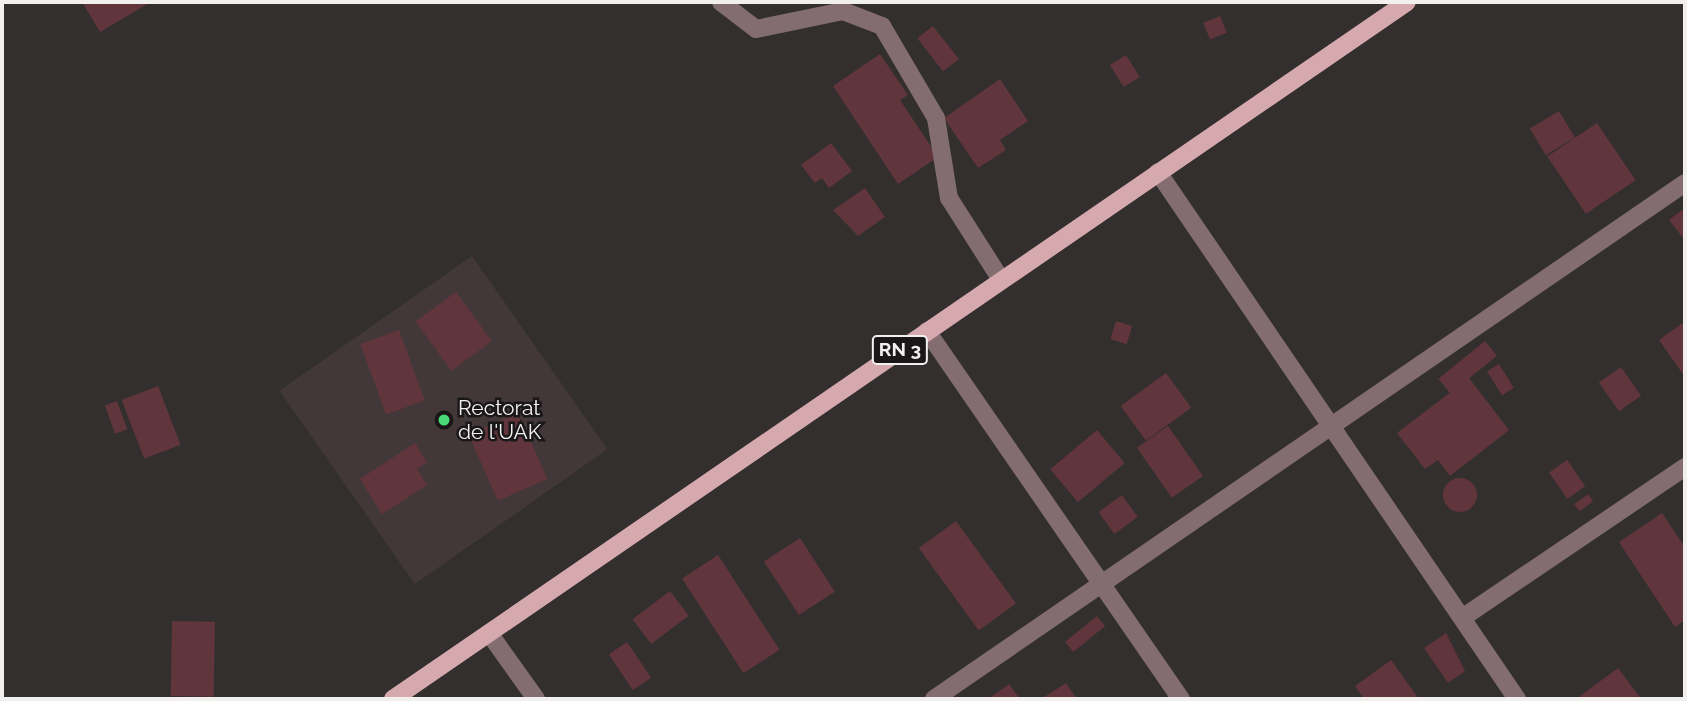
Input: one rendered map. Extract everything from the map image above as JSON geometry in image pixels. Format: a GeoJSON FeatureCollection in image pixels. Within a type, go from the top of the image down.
{"type":"FeatureCollection","features":[{"type":"Feature","properties":{"kind":"main road","name":"RN 3"},"geometry":{"type":"LineString","coordinates":[[393,699],[1000,278],[1407,2]]}},
{"type":"Feature","properties":{"kind":"street"},"geometry":{"type":"LineString","coordinates":[[721,2],[756,29],[844,11],[882,26],[936,118],[948,198],[1000,278]]}},
{"type":"Feature","properties":{"kind":"street"},"geometry":{"type":"LineString","coordinates":[[1158,172],[1465,616],[1517,699]]}},
{"type":"Feature","properties":{"kind":"street"},"geometry":{"type":"LineString","coordinates":[[933,699],[1685,183]]}},
{"type":"Feature","properties":{"kind":"street"},"geometry":{"type":"LineString","coordinates":[[927,331],[1099,586],[1181,699]]}},
{"type":"Feature","properties":{"kind":"street"},"geometry":{"type":"LineString","coordinates":[[1465,616],[1685,467]]}},
{"type":"Feature","properties":{"kind":"street"},"geometry":{"type":"LineString","coordinates":[[489,634],[536,699]]}},
{"type":"Feature","properties":{"kind":"shaded area","name":"Rectorat de l'UAK"},"geometry":{"type":"Polygon","coordinates":[[[472,256],[607,449],[415,584],[279,391],[472,256]]]}},
{"type":"Feature","properties":{"kind":"building"},"geometry":{"type":"Polygon","coordinates":[[[82,2],[151,2],[100,32],[82,2]]]}},
{"type":"Feature","properties":{"kind":"building"},"geometry":{"type":"Polygon","coordinates":[[[1220,16],[1227,33],[1210,39],[1203,23],[1220,16]]]}},
{"type":"Feature","properties":{"kind":"building"},"geometry":{"type":"Polygon","coordinates":[[[933,26],[959,59],[943,71],[917,38],[933,26]]]}},
{"type":"Feature","properties":{"kind":"building"},"geometry":{"type":"Polygon","coordinates":[[[880,54],[908,95],[900,100],[938,157],[898,184],[833,86],[880,54]]]}},
{"type":"Feature","properties":{"kind":"building"},"geometry":{"type":"Polygon","coordinates":[[[1126,55],[1140,77],[1124,87],[1110,65],[1126,55]]]}},
{"type":"Feature","properties":{"kind":"building"},"geometry":{"type":"Polygon","coordinates":[[[1000,79],[1028,121],[1000,140],[1006,150],[978,168],[944,118],[1000,79]]]}},
{"type":"Feature","properties":{"kind":"building"},"geometry":{"type":"Polygon","coordinates":[[[1559,111],[1575,138],[1546,155],[1530,129],[1559,111]]]}},
{"type":"Feature","properties":{"kind":"building"},"geometry":{"type":"Polygon","coordinates":[[[1597,123],[1636,180],[1586,214],[1547,157],[1597,123]]]}},
{"type":"Feature","properties":{"kind":"building"},"geometry":{"type":"Polygon","coordinates":[[[831,143],[852,171],[829,188],[822,178],[815,183],[801,165],[831,143]]]}},
{"type":"Feature","properties":{"kind":"building"},"geometry":{"type":"Polygon","coordinates":[[[865,188],[885,217],[858,236],[833,210],[865,188]]]}},
{"type":"Feature","properties":{"kind":"building"},"geometry":{"type":"Polygon","coordinates":[[[1682,210],[1685,214],[1683,238],[1669,220],[1682,210]]]}},
{"type":"Feature","properties":{"kind":"building"},"geometry":{"type":"Polygon","coordinates":[[[456,292],[492,341],[451,371],[416,321],[456,292]]]}},
{"type":"Feature","properties":{"kind":"building"},"geometry":{"type":"Polygon","coordinates":[[[1116,321],[1132,326],[1127,344],[1110,339],[1116,321]]]}},
{"type":"Feature","properties":{"kind":"building"},"geometry":{"type":"Polygon","coordinates":[[[1685,321],[1685,377],[1659,340],[1685,321]]]}},
{"type":"Feature","properties":{"kind":"building"},"geometry":{"type":"Polygon","coordinates":[[[399,330],[425,400],[386,414],[360,344],[399,330]]]}},
{"type":"Feature","properties":{"kind":"building"},"geometry":{"type":"Polygon","coordinates":[[[1485,341],[1497,356],[1450,394],[1438,379],[1485,341]]]}},
{"type":"Feature","properties":{"kind":"building"},"geometry":{"type":"Polygon","coordinates":[[[1499,364],[1514,388],[1502,395],[1487,371],[1499,364]]]}},
{"type":"Feature","properties":{"kind":"building"},"geometry":{"type":"Polygon","coordinates":[[[1621,367],[1641,396],[1619,411],[1599,382],[1621,367]]]}},
{"type":"Feature","properties":{"kind":"building"},"geometry":{"type":"Polygon","coordinates":[[[1166,373],[1191,408],[1146,441],[1121,406],[1166,373]]]}},
{"type":"Feature","properties":{"kind":"building"},"geometry":{"type":"Polygon","coordinates":[[[1469,378],[1509,430],[1450,476],[1438,460],[1425,469],[1397,433],[1469,378]]]}},
{"type":"Feature","properties":{"kind":"building"},"geometry":{"type":"Polygon","coordinates":[[[158,386],[181,445],[144,459],[122,400],[158,386]]]}},
{"type":"Feature","properties":{"kind":"building"},"geometry":{"type":"Polygon","coordinates":[[[117,401],[127,429],[115,434],[105,405],[117,401]]]}},
{"type":"Feature","properties":{"kind":"building"},"geometry":{"type":"Polygon","coordinates":[[[518,413],[547,479],[498,501],[469,435],[518,413]]]}},
{"type":"Feature","properties":{"kind":"building"},"geometry":{"type":"Polygon","coordinates":[[[1168,426],[1203,476],[1172,498],[1137,448],[1168,426]]]}},
{"type":"Feature","properties":{"kind":"building"},"geometry":{"type":"Polygon","coordinates":[[[1097,430],[1125,463],[1078,502],[1050,469],[1097,430]]]}},
{"type":"Feature","properties":{"kind":"building"},"geometry":{"type":"Polygon","coordinates":[[[415,443],[427,462],[417,469],[427,485],[382,514],[360,479],[415,443]]]}},
{"type":"Feature","properties":{"kind":"building"},"geometry":{"type":"Polygon","coordinates":[[[1567,460],[1585,486],[1567,499],[1549,473],[1567,460]]]}},
{"type":"Feature","properties":{"kind":"building"},"geometry":{"type":"Polygon","coordinates":[[[1460,478],[1472,483],[1477,495],[1472,507],[1460,512],[1448,507],[1443,495],[1448,483],[1460,478]]]}},
{"type":"Feature","properties":{"kind":"building"},"geometry":{"type":"Polygon","coordinates":[[[1588,494],[1593,501],[1580,511],[1574,504],[1588,494]]]}},
{"type":"Feature","properties":{"kind":"building"},"geometry":{"type":"Polygon","coordinates":[[[1122,495],[1138,517],[1114,534],[1099,512],[1122,495]]]}},
{"type":"Feature","properties":{"kind":"building"},"geometry":{"type":"Polygon","coordinates":[[[1662,513],[1685,547],[1685,620],[1675,627],[1619,542],[1662,513]]]}},
{"type":"Feature","properties":{"kind":"building"},"geometry":{"type":"Polygon","coordinates":[[[956,521],[1016,604],[979,631],[919,548],[956,521]]]}},
{"type":"Feature","properties":{"kind":"building"},"geometry":{"type":"Polygon","coordinates":[[[800,538],[835,592],[799,615],[764,561],[800,538]]]}},
{"type":"Feature","properties":{"kind":"building"},"geometry":{"type":"Polygon","coordinates":[[[718,555],[780,650],[743,673],[682,578],[718,555]]]}},
{"type":"Feature","properties":{"kind":"building"},"geometry":{"type":"Polygon","coordinates":[[[670,591],[689,616],[651,644],[632,619],[670,591]]]}},
{"type":"Feature","properties":{"kind":"building"},"geometry":{"type":"Polygon","coordinates":[[[1097,616],[1105,626],[1073,652],[1065,642],[1097,616]]]}},
{"type":"Feature","properties":{"kind":"building"},"geometry":{"type":"Polygon","coordinates":[[[172,621],[215,622],[214,697],[171,696],[172,621]]]}},
{"type":"Feature","properties":{"kind":"building"},"geometry":{"type":"Polygon","coordinates":[[[1446,633],[1465,671],[1448,683],[1424,648],[1446,633]]]}},
{"type":"Feature","properties":{"kind":"building"},"geometry":{"type":"Polygon","coordinates":[[[627,642],[651,678],[633,690],[609,654],[627,642]]]}},
{"type":"Feature","properties":{"kind":"building"},"geometry":{"type":"Polygon","coordinates":[[[1391,660],[1419,699],[1364,699],[1355,686],[1391,660]]]}},
{"type":"Feature","properties":{"kind":"building"},"geometry":{"type":"Polygon","coordinates":[[[1618,668],[1641,699],[1576,699],[1618,668]]]}},
{"type":"Feature","properties":{"kind":"building"},"geometry":{"type":"Polygon","coordinates":[[[1066,683],[1077,699],[1041,699],[1066,683]]]}},
{"type":"Feature","properties":{"kind":"building"},"geometry":{"type":"Polygon","coordinates":[[[1009,684],[1020,699],[988,699],[1009,684]]]}},
{"type":"Feature","properties":{"kind":"place","name":"Rectorat de l'UAK"},"geometry":{"type":"Point","coordinates":[444,420]}}]}
